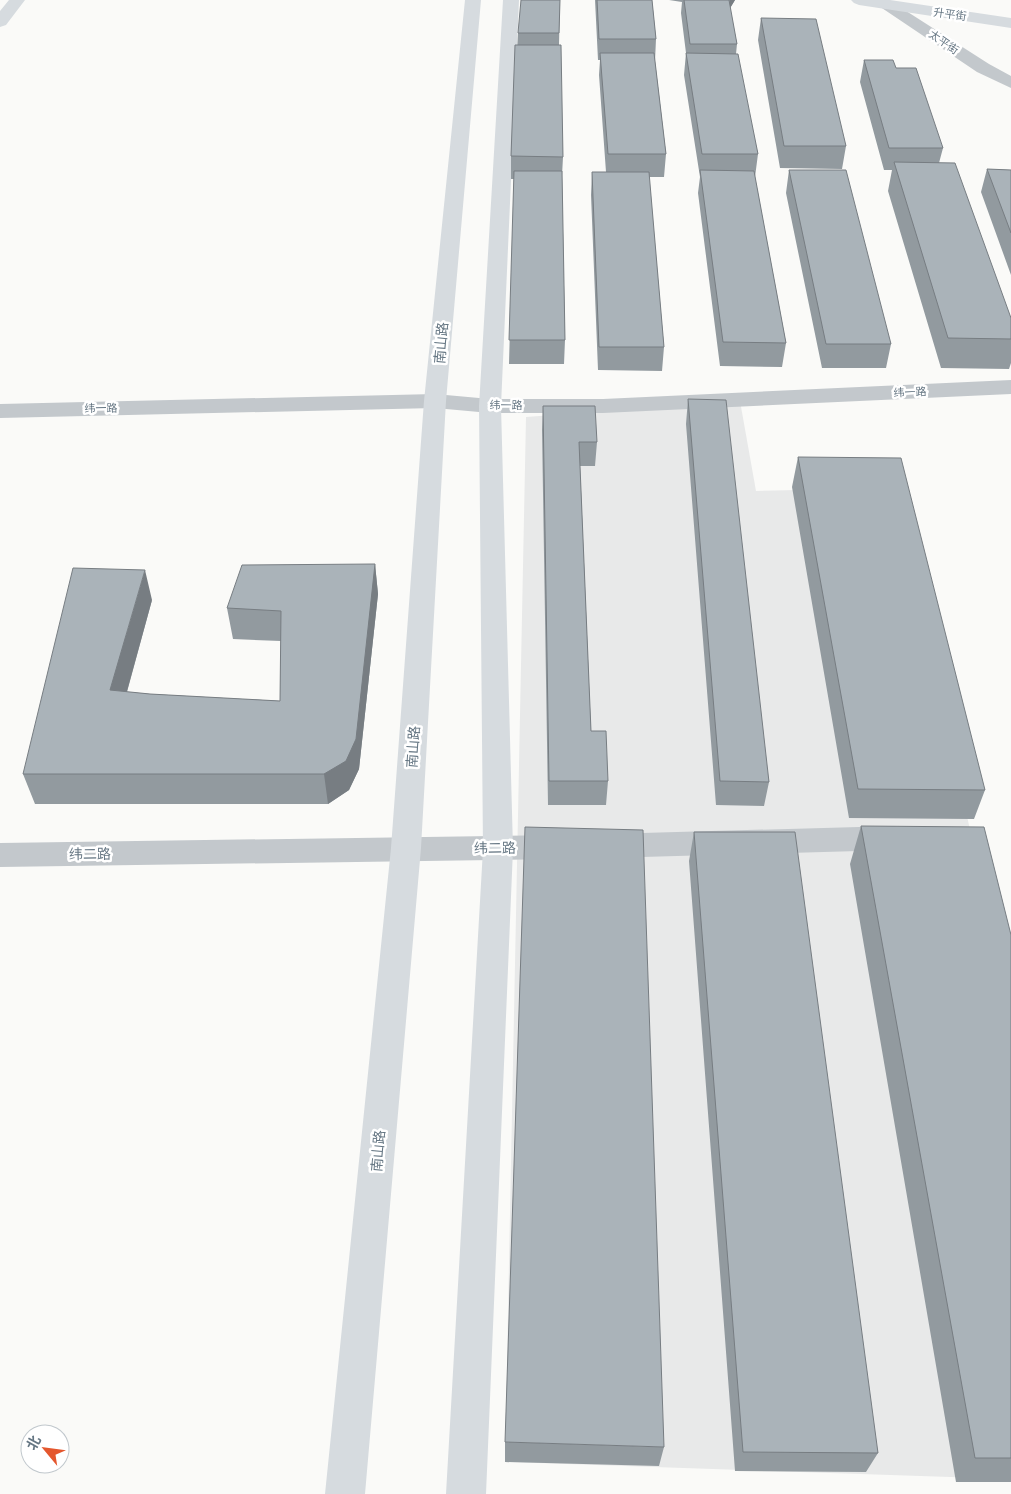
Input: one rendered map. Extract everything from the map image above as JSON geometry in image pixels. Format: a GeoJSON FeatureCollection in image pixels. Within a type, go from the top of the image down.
{"type":"FeatureCollection","features":[{"type":"Feature","properties":{"kind":"street"},"geometry":{"type":"LineString","coordinates":[[0,22],[17,0]]}},
{"type":"Feature","properties":{"kind":"street","name":"南山路"},"geometry":{"type":"LineString","coordinates":[[346,1494],[406,848],[435,401],[472,0]]}},
{"type":"Feature","properties":{"kind":"street"},"geometry":{"type":"LineString","coordinates":[[466,1494],[498,849],[490,406],[511,0]]}},
{"type":"Feature","properties":{"kind":"street","name":"升平街"},"geometry":{"type":"LineString","coordinates":[[859,0],[883,2],[1011,23]]}},
{"type":"Feature","properties":{"kind":"street","name":"太平街"},"geometry":{"type":"LineString","coordinates":[[883,2],[983,68],[1011,82]]}},
{"type":"Feature","properties":{"kind":"street","name":"纬一路"},"geometry":{"type":"LineString","coordinates":[[0,411],[435,401],[490,406],[603,406],[643,403],[708,403],[1011,387]]}},
{"type":"Feature","properties":{"kind":"street","name":"纬二路"},"geometry":{"type":"LineString","coordinates":[[0,855],[406,848],[498,849],[921,837]]}},
{"type":"Feature","properties":{"kind":"shaded area"},"geometry":{"type":"Polygon","coordinates":[[[740,401],[756,491],[894,488],[1011,1014],[1011,1479],[505,1462],[526,417],[740,401]]]}},
{"type":"Feature","properties":{"kind":"building"},"geometry":{"type":"Polygon","coordinates":[[[521,0],[560,0],[559,33],[518,33],[521,0]]]}},
{"type":"Feature","properties":{"kind":"building"},"geometry":{"type":"Polygon","coordinates":[[[597,0],[652,0],[656,39],[599,39],[597,0]]]}},
{"type":"Feature","properties":{"kind":"building"},"geometry":{"type":"Polygon","coordinates":[[[684,0],[729,0],[737,44],[690,44],[684,0]]]}},
{"type":"Feature","properties":{"kind":"building"},"geometry":{"type":"Polygon","coordinates":[[[761,18],[816,19],[846,146],[784,146],[761,18]]]}},
{"type":"Feature","properties":{"kind":"building"},"geometry":{"type":"Polygon","coordinates":[[[515,45],[561,45],[563,157],[511,156],[515,45]]]}},
{"type":"Feature","properties":{"kind":"building"},"geometry":{"type":"Polygon","coordinates":[[[600,53],[654,53],[666,154],[608,154],[600,53]]]}},
{"type":"Feature","properties":{"kind":"building"},"geometry":{"type":"Polygon","coordinates":[[[686,53],[738,54],[758,154],[702,154],[686,53]]]}},
{"type":"Feature","properties":{"kind":"building"},"geometry":{"type":"Polygon","coordinates":[[[864,60],[893,60],[896,68],[916,68],[943,148],[889,148],[864,60]]]}},
{"type":"Feature","properties":{"kind":"building"},"geometry":{"type":"Polygon","coordinates":[[[894,162],[955,163],[1011,318],[1011,339],[948,338],[894,162]]]}},
{"type":"Feature","properties":{"kind":"building"},"geometry":{"type":"Polygon","coordinates":[[[987,169],[1011,170],[1011,233],[987,169]]]}},
{"type":"Feature","properties":{"kind":"building"},"geometry":{"type":"Polygon","coordinates":[[[700,170],[754,171],[786,343],[723,342],[700,170]]]}},
{"type":"Feature","properties":{"kind":"building"},"geometry":{"type":"Polygon","coordinates":[[[789,170],[846,170],[891,344],[826,344],[789,170]]]}},
{"type":"Feature","properties":{"kind":"building"},"geometry":{"type":"Polygon","coordinates":[[[514,171],[562,171],[565,340],[509,340],[514,171]]]}},
{"type":"Feature","properties":{"kind":"building"},"geometry":{"type":"Polygon","coordinates":[[[592,172],[649,172],[664,347],[599,347],[592,172]]]}},
{"type":"Feature","properties":{"kind":"building"},"geometry":{"type":"Polygon","coordinates":[[[688,399],[726,400],[769,782],[720,781],[688,399]]]}},
{"type":"Feature","properties":{"kind":"building"},"geometry":{"type":"Polygon","coordinates":[[[543,406],[595,406],[597,442],[579,442],[591,731],[606,731],[608,781],[549,781],[543,406]]]}},
{"type":"Feature","properties":{"kind":"building"},"geometry":{"type":"Polygon","coordinates":[[[798,457],[901,458],[985,790],[858,789],[798,457]]]}},
{"type":"Feature","properties":{"kind":"building"},"geometry":{"type":"Polygon","coordinates":[[[375,564],[356,739],[346,761],[324,774],[23,774],[73,568],[145,570],[110,690],[280,701],[281,611],[227,608],[242,565],[375,564]]]}},
{"type":"Feature","properties":{"kind":"building"},"geometry":{"type":"Polygon","coordinates":[[[861,826],[984,827],[1011,935],[1011,1458],[975,1458],[861,826]]]}},
{"type":"Feature","properties":{"kind":"building"},"geometry":{"type":"Polygon","coordinates":[[[525,827],[643,830],[664,1447],[505,1442],[525,827]]]}},
{"type":"Feature","properties":{"kind":"building"},"geometry":{"type":"Polygon","coordinates":[[[694,832],[795,832],[878,1453],[743,1452],[694,832]]]}}]}
